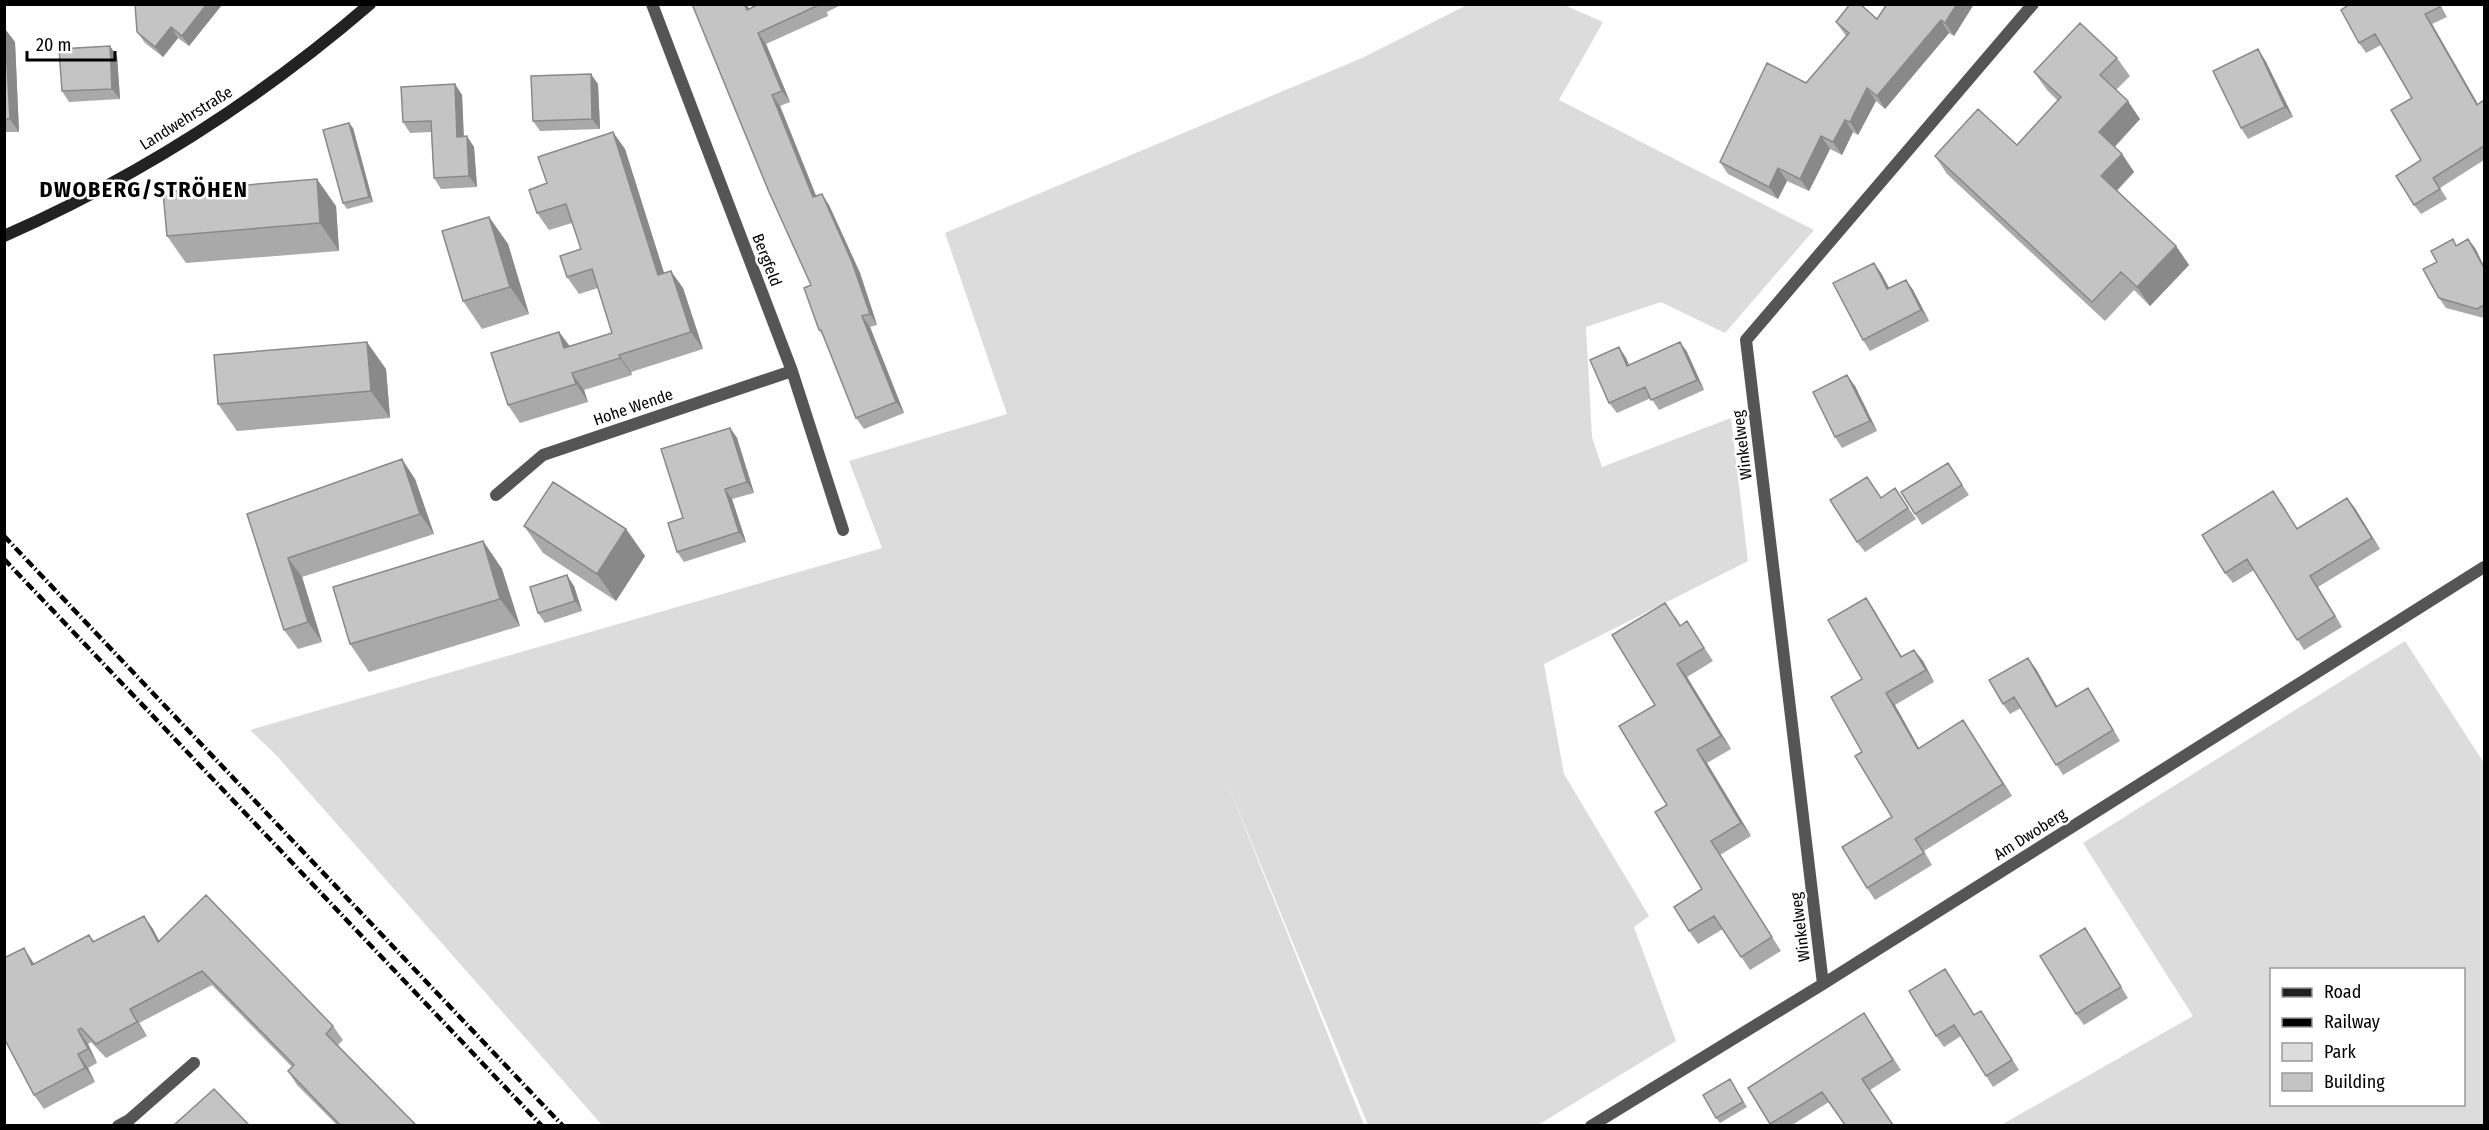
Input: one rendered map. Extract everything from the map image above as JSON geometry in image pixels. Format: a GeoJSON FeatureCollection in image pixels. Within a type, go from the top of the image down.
{"type":"FeatureCollection","features":[{"type":"Feature","properties":{"kind":"street","name":"Landwehrstraße"},"geometry":{"type":"LineString","coordinates":[[4,236],[67,208],[154,159],[266,87],[370,4]]}},
{"type":"Feature","properties":{"kind":"street","name":"Bergfeld"},"geometry":{"type":"LineString","coordinates":[[652,4],[792,371],[843,530]]}},
{"type":"Feature","properties":{"kind":"street","name":"Winkelweg"},"geometry":{"type":"LineString","coordinates":[[1823,984],[1746,340],[2033,4]]}},
{"type":"Feature","properties":{"kind":"street","name":"Hohe Wende"},"geometry":{"type":"LineString","coordinates":[[496,495],[543,455],[792,371]]}},
{"type":"Feature","properties":{"kind":"street","name":"Am Dwoberg"},"geometry":{"type":"LineString","coordinates":[[1591,1125],[1823,984],[2484,567]]}},
{"type":"Feature","properties":{"kind":"street"},"geometry":{"type":"LineString","coordinates":[[127,1124],[194,1063]]}},
{"type":"Feature","properties":{"kind":"green space"},"geometry":{"type":"Polygon","coordinates":[[[1469,4],[1564,5],[1603,22],[1559,100],[1814,230],[1725,333],[1661,302],[1586,327],[1592,437],[1602,467],[1731,418],[1748,561],[1544,664],[1564,774],[1649,916],[1634,927],[1676,1041],[1538,1125],[1368,1125],[1225,778],[1364,1125],[602,1125],[276,755],[250,730],[882,548],[849,461],[1007,414],[945,233],[1362,58],[1469,4]]]}},
{"type":"Feature","properties":{"kind":"green space"},"geometry":{"type":"Polygon","coordinates":[[[2405,641],[2484,763],[2484,1125],[2001,1125],[2193,1016],[2083,843],[2405,641]]]}},
{"type":"Feature","properties":{"kind":"building"},"geometry":{"type":"Polygon","coordinates":[[[135,4],[207,4],[182,36],[171,27],[155,47],[137,32],[135,4]]]}},
{"type":"Feature","properties":{"kind":"building"},"geometry":{"type":"Polygon","coordinates":[[[692,4],[744,4],[747,10],[759,4],[821,4],[758,33],[782,91],[772,95],[813,197],[822,194],[852,262],[870,314],[862,316],[896,402],[856,418],[804,288],[811,285],[769,192],[692,4]]]}},
{"type":"Feature","properties":{"kind":"building"},"geometry":{"type":"Polygon","coordinates":[[[1850,4],[1860,4],[1877,19],[1887,4],[1957,4],[1945,23],[1941,20],[1877,96],[1867,88],[1850,122],[1845,120],[1833,142],[1821,136],[1800,179],[1778,168],[1769,187],[1720,162],[1767,63],[1806,83],[1849,33],[1836,22],[1850,4]]]}},
{"type":"Feature","properties":{"kind":"building"},"geometry":{"type":"Polygon","coordinates":[[[2350,4],[2438,4],[2440,7],[2425,14],[2477,105],[2484,100],[2484,146],[2433,178],[2440,189],[2414,205],[2396,176],[2421,160],[2391,110],[2412,98],[2375,34],[2359,43],[2341,10],[2350,4]]]}},
{"type":"Feature","properties":{"kind":"building"},"geometry":{"type":"Polygon","coordinates":[[[2080,23],[2117,58],[2100,75],[2128,101],[2099,132],[2122,154],[2101,176],[2176,246],[2137,287],[2121,272],[2092,302],[1935,156],[1978,109],[2017,145],[2061,97],[2034,72],[2080,23]]]}},
{"type":"Feature","properties":{"kind":"building"},"geometry":{"type":"Polygon","coordinates":[[[5,29],[10,119],[4,119],[5,29]]]}},
{"type":"Feature","properties":{"kind":"building"},"geometry":{"type":"Polygon","coordinates":[[[110,46],[112,89],[62,91],[59,49],[110,46]]]}},
{"type":"Feature","properties":{"kind":"building"},"geometry":{"type":"Polygon","coordinates":[[[2258,49],[2285,107],[2241,128],[2213,71],[2258,49]]]}},
{"type":"Feature","properties":{"kind":"building"},"geometry":{"type":"Polygon","coordinates":[[[591,74],[592,119],[533,121],[531,76],[591,74]]]}},
{"type":"Feature","properties":{"kind":"building"},"geometry":{"type":"Polygon","coordinates":[[[455,84],[457,137],[467,136],[469,176],[434,178],[431,121],[403,122],[401,87],[455,84]]]}},
{"type":"Feature","properties":{"kind":"building"},"geometry":{"type":"Polygon","coordinates":[[[349,123],[369,197],[343,203],[323,130],[349,123]]]}},
{"type":"Feature","properties":{"kind":"building"},"geometry":{"type":"Polygon","coordinates":[[[613,132],[658,275],[671,271],[691,332],[572,373],[576,384],[508,405],[491,353],[559,332],[564,348],[612,333],[592,269],[567,277],[560,256],[581,249],[566,204],[537,213],[529,190],[547,183],[538,157],[613,132]]]}},
{"type":"Feature","properties":{"kind":"building"},"geometry":{"type":"Polygon","coordinates":[[[317,179],[320,223],[167,236],[163,192],[317,179]]]}},
{"type":"Feature","properties":{"kind":"building"},"geometry":{"type":"Polygon","coordinates":[[[489,217],[510,287],[463,301],[442,231],[489,217]]]}},
{"type":"Feature","properties":{"kind":"building"},"geometry":{"type":"Polygon","coordinates":[[[2453,239],[2456,246],[2468,239],[2484,268],[2484,305],[2477,309],[2439,298],[2423,269],[2437,262],[2431,251],[2453,239]]]}},
{"type":"Feature","properties":{"kind":"building"},"geometry":{"type":"Polygon","coordinates":[[[1874,263],[1887,289],[1906,280],[1921,310],[1863,340],[1833,283],[1874,263]]]}},
{"type":"Feature","properties":{"kind":"building"},"geometry":{"type":"Polygon","coordinates":[[[367,342],[371,391],[218,404],[214,355],[367,342]]]}},
{"type":"Feature","properties":{"kind":"building"},"geometry":{"type":"Polygon","coordinates":[[[1680,342],[1697,380],[1651,400],[1645,387],[1609,403],[1590,360],[1619,347],[1627,366],[1680,342]]]}},
{"type":"Feature","properties":{"kind":"building"},"geometry":{"type":"Polygon","coordinates":[[[1847,375],[1870,421],[1835,437],[1813,392],[1847,375]]]}},
{"type":"Feature","properties":{"kind":"building"},"geometry":{"type":"Polygon","coordinates":[[[730,428],[747,482],[725,489],[739,532],[677,552],[668,523],[683,518],[661,449],[730,428]]]}},
{"type":"Feature","properties":{"kind":"building"},"geometry":{"type":"Polygon","coordinates":[[[402,459],[420,514],[288,558],[308,622],[284,630],[247,514],[402,459]]]}},
{"type":"Feature","properties":{"kind":"building"},"geometry":{"type":"Polygon","coordinates":[[[1948,463],[1962,485],[1915,514],[1901,492],[1948,463]]]}},
{"type":"Feature","properties":{"kind":"building"},"geometry":{"type":"Polygon","coordinates":[[[1867,477],[1881,498],[1895,488],[1908,508],[1857,542],[1830,500],[1867,477]]]}},
{"type":"Feature","properties":{"kind":"building"},"geometry":{"type":"Polygon","coordinates":[[[553,482],[626,529],[597,574],[524,526],[553,482]]]}},
{"type":"Feature","properties":{"kind":"building"},"geometry":{"type":"Polygon","coordinates":[[[2273,491],[2297,529],[2347,498],[2372,538],[2310,576],[2335,616],[2297,640],[2247,559],[2225,573],[2202,535],[2273,491]]]}},
{"type":"Feature","properties":{"kind":"building"},"geometry":{"type":"Polygon","coordinates":[[[483,541],[500,599],[350,644],[333,587],[483,541]]]}},
{"type":"Feature","properties":{"kind":"building"},"geometry":{"type":"Polygon","coordinates":[[[567,575],[575,601],[538,613],[530,587],[567,575]]]}},
{"type":"Feature","properties":{"kind":"building"},"geometry":{"type":"Polygon","coordinates":[[[1866,598],[1901,657],[1914,650],[1926,670],[1886,693],[1918,749],[1963,720],[2003,784],[1915,839],[1924,853],[1867,888],[1842,847],[1892,817],[1855,756],[1862,752],[1831,697],[1862,679],[1828,620],[1866,598]]]}},
{"type":"Feature","properties":{"kind":"building"},"geometry":{"type":"Polygon","coordinates":[[[1665,603],[1680,626],[1687,621],[1704,648],[1677,664],[1721,736],[1697,750],[1741,823],[1711,841],[1772,937],[1741,957],[1714,916],[1689,931],[1674,907],[1702,889],[1655,812],[1667,805],[1619,726],[1655,705],[1612,635],[1665,603]]]}},
{"type":"Feature","properties":{"kind":"building"},"geometry":{"type":"Polygon","coordinates":[[[2028,658],[2056,707],[2088,688],[2113,730],[2056,765],[2014,697],[2003,704],[1989,680],[2028,658]]]}},
{"type":"Feature","properties":{"kind":"building"},"geometry":{"type":"Polygon","coordinates":[[[206,895],[333,1026],[326,1034],[416,1125],[340,1125],[288,1071],[294,1065],[202,971],[130,1009],[137,1022],[96,1044],[81,1028],[78,1030],[88,1049],[78,1054],[85,1068],[34,1095],[4,1038],[4,958],[24,948],[32,965],[89,935],[93,942],[144,916],[158,942],[206,895]]]}},
{"type":"Feature","properties":{"kind":"building"},"geometry":{"type":"Polygon","coordinates":[[[2085,928],[2121,987],[2076,1014],[2040,956],[2085,928]]]}},
{"type":"Feature","properties":{"kind":"building"},"geometry":{"type":"Polygon","coordinates":[[[1945,969],[1974,1015],[1981,1011],[2012,1060],[1986,1076],[1954,1025],[1936,1036],[1909,991],[1945,969]]]}},
{"type":"Feature","properties":{"kind":"building"},"geometry":{"type":"Polygon","coordinates":[[[1864,1013],[1893,1060],[1862,1079],[1893,1125],[1845,1125],[1822,1092],[1770,1124],[1748,1088],[1864,1013]]]}},
{"type":"Feature","properties":{"kind":"building"},"geometry":{"type":"Polygon","coordinates":[[[1730,1079],[1743,1102],[1716,1118],[1703,1095],[1730,1079]]]}},
{"type":"Feature","properties":{"kind":"building"},"geometry":{"type":"Polygon","coordinates":[[[214,1089],[249,1125],[174,1125],[214,1089]]]}},
{"type":"Feature","properties":{"kind":"railway"},"geometry":{"type":"LineString","coordinates":[[4,536],[563,1126]]}},
{"type":"Feature","properties":{"kind":"railway"},"geometry":{"type":"LineString","coordinates":[[4,559],[542,1126]]}},
{"type":"Feature","properties":{"kind":"district","name":"DWOBERG/STRÖHEN"},"geometry":{"type":"Point","coordinates":[144,189]}}]}
